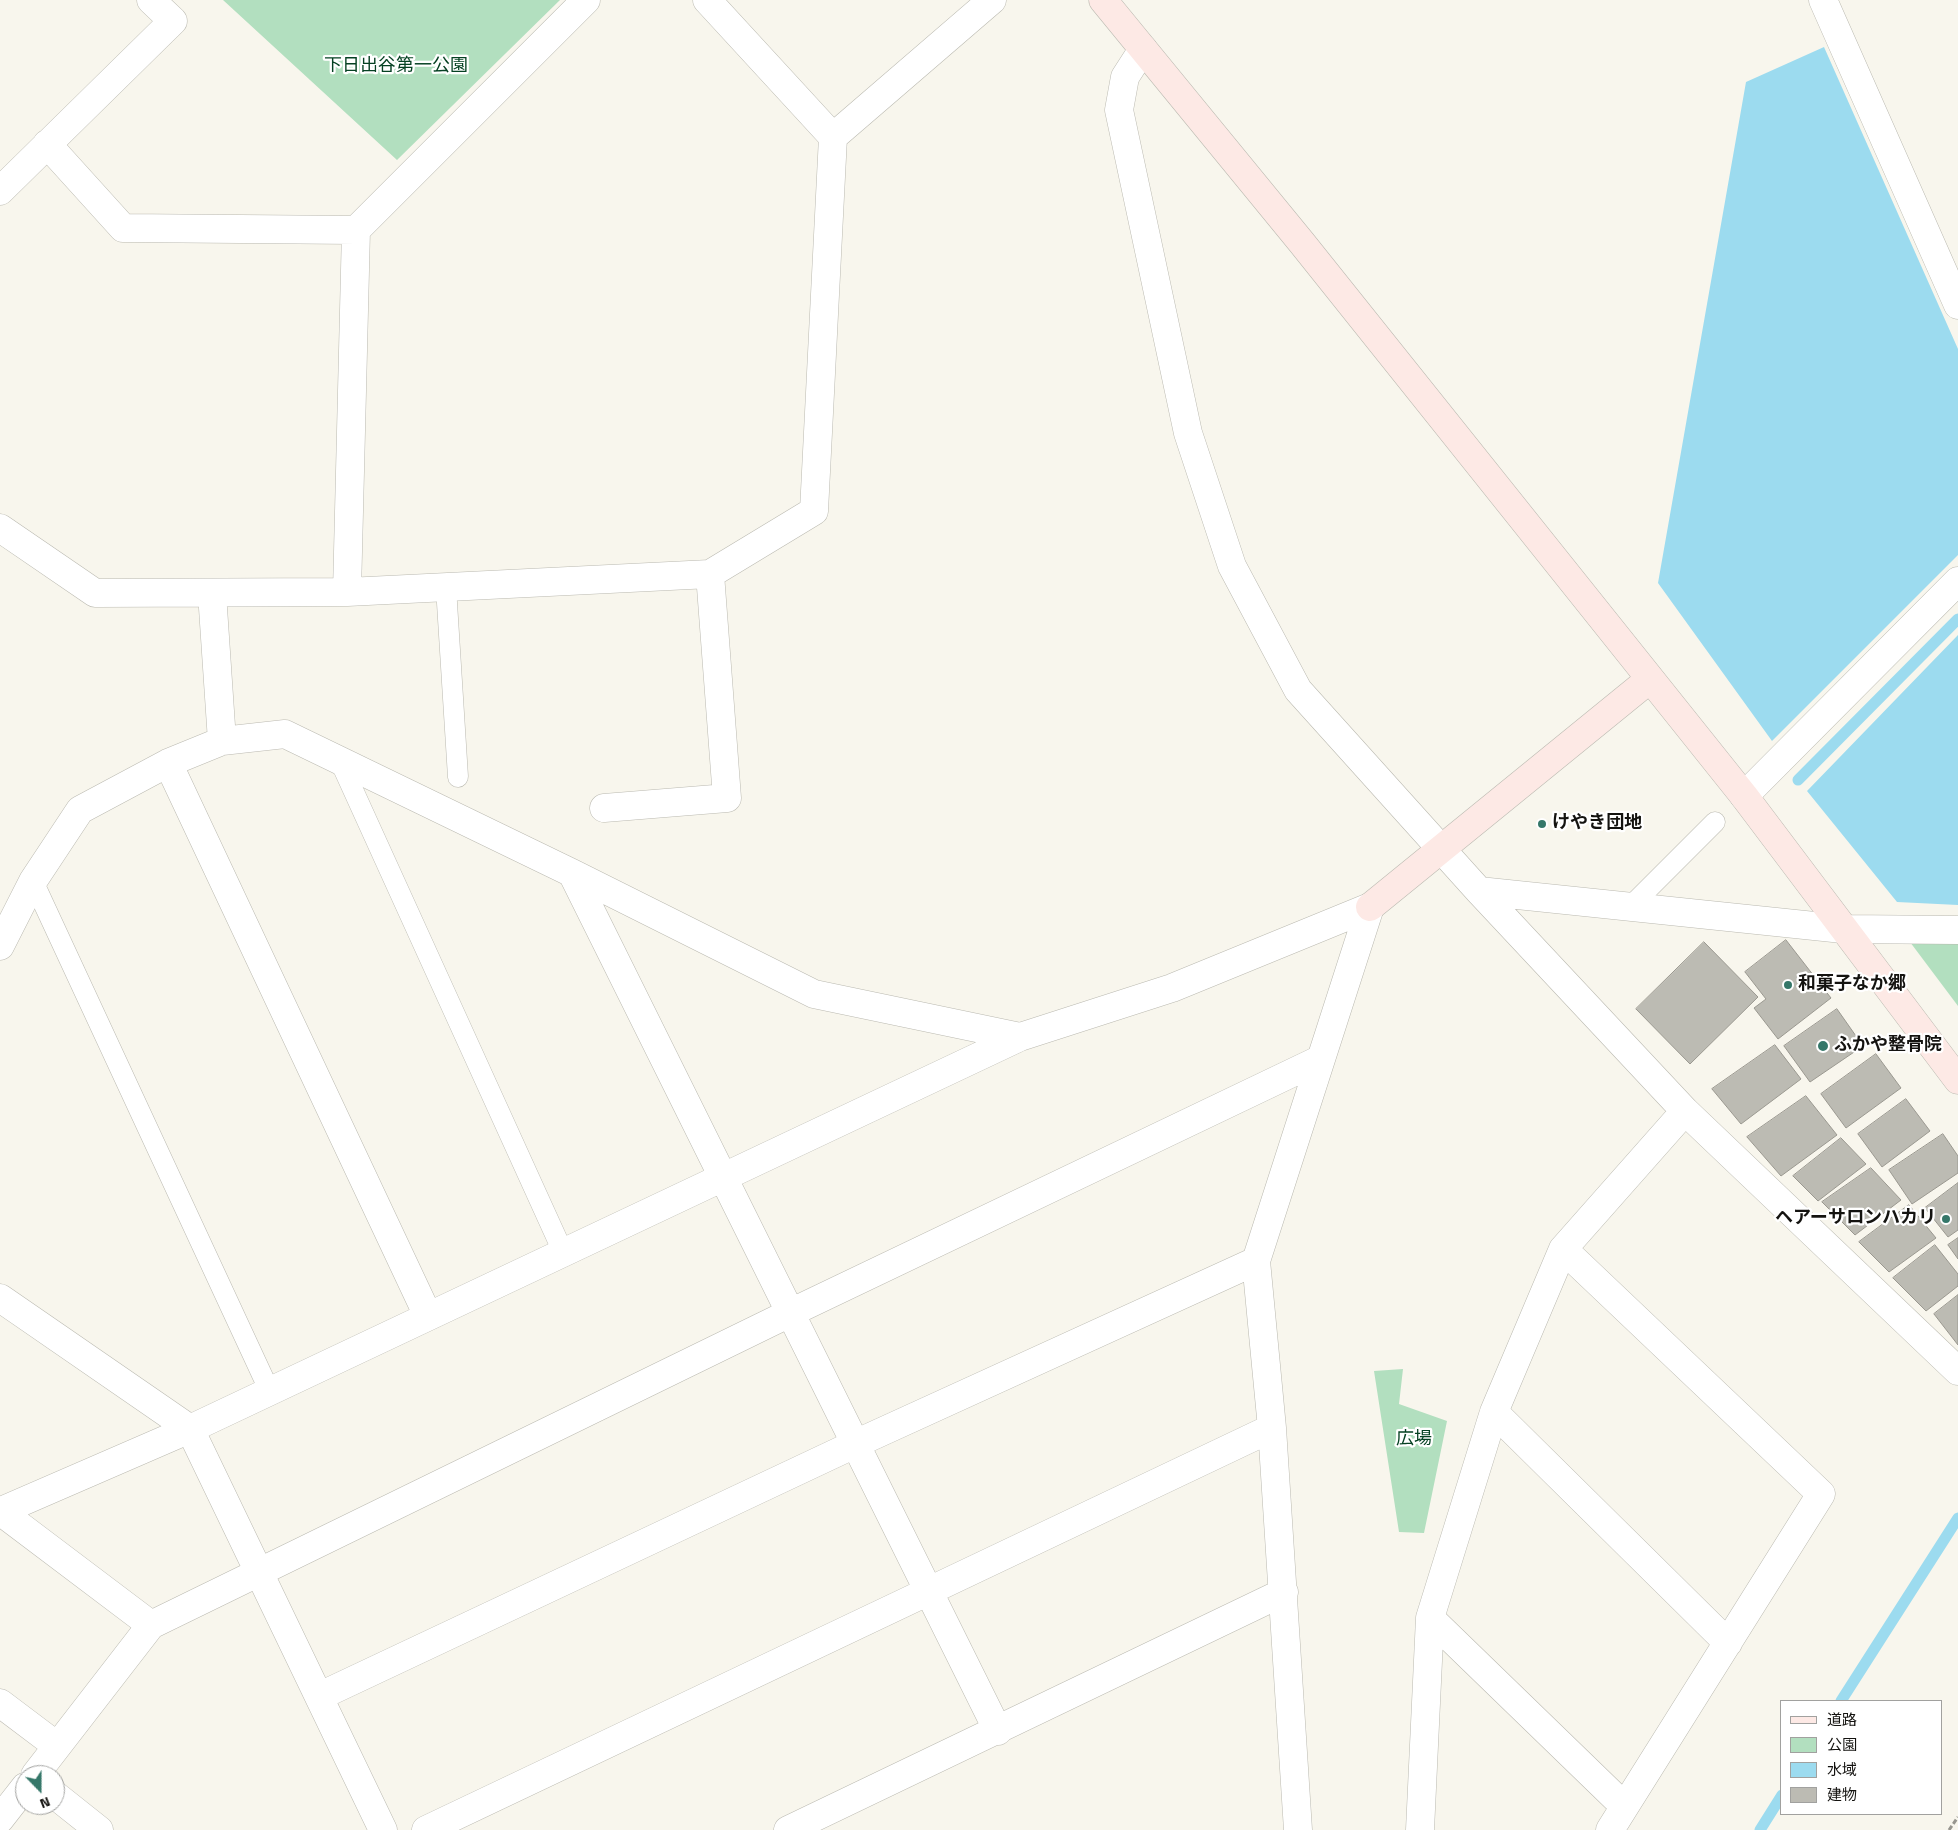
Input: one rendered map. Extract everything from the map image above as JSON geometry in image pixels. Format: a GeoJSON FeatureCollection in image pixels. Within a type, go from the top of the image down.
{"type":"FeatureCollection","features":[{"type":"Feature","properties":{"kind":"street"},"geometry":{"type":"LineString","coordinates":[[0,190],[173,21],[152,0]]}},
{"type":"Feature","properties":{"kind":"street"},"geometry":{"type":"LineString","coordinates":[[347,592],[356,230],[586,0]]}},
{"type":"Feature","properties":{"kind":"street"},"geometry":{"type":"LineString","coordinates":[[0,528],[95,593],[347,592],[710,574],[814,511],[833,137],[706,0]]}},
{"type":"Feature","properties":{"kind":"street"},"geometry":{"type":"LineString","coordinates":[[833,137],[992,0]]}},
{"type":"Feature","properties":{"kind":"street"},"geometry":{"type":"LineString","coordinates":[[1103,0],[1308,250],[1744,796],[1843,930],[1958,1080]]}},
{"type":"Feature","properties":{"kind":"street"},"geometry":{"type":"LineString","coordinates":[[1823,0],[1958,305]]}},
{"type":"Feature","properties":{"kind":"street"},"geometry":{"type":"LineString","coordinates":[[1143,49],[1125,77],[1119,110],[1188,433],[1232,566],[1298,690],[1441,850],[1685,1111],[1958,1371]]}},
{"type":"Feature","properties":{"kind":"street"},"geometry":{"type":"LineString","coordinates":[[47,144],[124,228],[356,230]]}},
{"type":"Feature","properties":{"kind":"street"},"geometry":{"type":"LineString","coordinates":[[604,808],[727,798],[710,574]]}},
{"type":"Feature","properties":{"kind":"street"},"geometry":{"type":"LineString","coordinates":[[1744,796],[1958,581]]}},
{"type":"Feature","properties":{"kind":"street"},"geometry":{"type":"LineString","coordinates":[[212,593],[222,741]]}},
{"type":"Feature","properties":{"kind":"street"},"geometry":{"type":"LineString","coordinates":[[151,1625],[0,1511],[190,1429],[270,1392],[1020,1037],[1172,988],[1370,907],[1650,679]]}},
{"type":"Feature","properties":{"kind":"street"},"geometry":{"type":"LineString","coordinates":[[0,946],[33,881],[80,810],[168,762],[222,741],[285,734],[572,873],[814,994],[1020,1037]]}},
{"type":"Feature","properties":{"kind":"street"},"geometry":{"type":"LineString","coordinates":[[168,762],[428,1316]]}},
{"type":"Feature","properties":{"kind":"street"},"geometry":{"type":"LineString","coordinates":[[572,873],[998,1731]]}},
{"type":"Feature","properties":{"kind":"street"},"geometry":{"type":"LineString","coordinates":[[1479,891],[1843,930],[1958,930]]}},
{"type":"Feature","properties":{"kind":"street"},"geometry":{"type":"LineString","coordinates":[[1298,1830],[1272,1428],[1256,1261],[1319,1060],[1370,907]]}},
{"type":"Feature","properties":{"kind":"street"},"geometry":{"type":"LineString","coordinates":[[42,1765],[151,1625],[790,1313],[1319,1060]]}},
{"type":"Feature","properties":{"kind":"street"},"geometry":{"type":"LineString","coordinates":[[1420,1830],[1430,1618],[1494,1412],[1563,1249],[1685,1111]]}},
{"type":"Feature","properties":{"kind":"street"},"geometry":{"type":"LineString","coordinates":[[1563,1249],[1821,1494],[1610,1830]]}},
{"type":"Feature","properties":{"kind":"street"},"geometry":{"type":"LineString","coordinates":[[320,1696],[855,1444],[1256,1261]]}},
{"type":"Feature","properties":{"kind":"street"},"geometry":{"type":"LineString","coordinates":[[0,1298],[190,1429],[261,1572],[383,1830]]}},
{"type":"Feature","properties":{"kind":"street"},"geometry":{"type":"LineString","coordinates":[[1494,1412],[1728,1643]]}},
{"type":"Feature","properties":{"kind":"street"},"geometry":{"type":"LineString","coordinates":[[426,1830],[1272,1428]]}},
{"type":"Feature","properties":{"kind":"street"},"geometry":{"type":"LineString","coordinates":[[788,1830],[998,1731],[1284,1592]]}},
{"type":"Feature","properties":{"kind":"street"},"geometry":{"type":"LineString","coordinates":[[1430,1618],[1624,1806]]}},
{"type":"Feature","properties":{"kind":"street"},"geometry":{"type":"LineString","coordinates":[[0,1703],[57,1746]]}},
{"type":"Feature","properties":{"kind":"street"},"geometry":{"type":"LineString","coordinates":[[0,1819],[15,1800]]}},
{"type":"Feature","properties":{"kind":"street"},"geometry":{"type":"LineString","coordinates":[[65,1802],[99,1830]]}},
{"type":"Feature","properties":{"kind":"lane"},"geometry":{"type":"LineString","coordinates":[[446,587],[458,778]]}},
{"type":"Feature","properties":{"kind":"lane"},"geometry":{"type":"LineString","coordinates":[[340,759],[563,1252]]}},
{"type":"Feature","properties":{"kind":"lane"},"geometry":{"type":"LineString","coordinates":[[1630,907],[1715,822]]}},
{"type":"Feature","properties":{"kind":"lane"},"geometry":{"type":"LineString","coordinates":[[33,881],[270,1392]]}},
{"type":"Feature","properties":{"kind":"path"},"geometry":{"type":"LineString","coordinates":[[1950,1830],[1958,1817]]}},
{"type":"Feature","properties":{"kind":"green space","name":"下日出谷第一公園"},"geometry":{"type":"Polygon","coordinates":[[[223,0],[560,0],[397,160],[223,0]]]}},
{"type":"Feature","properties":{"kind":"green space"},"geometry":{"type":"Polygon","coordinates":[[[1910,942],[1958,944],[1958,1006],[1910,942]]]}},
{"type":"Feature","properties":{"kind":"green space","name":"広場"},"geometry":{"type":"Polygon","coordinates":[[[1403,1369],[1399,1404],[1447,1421],[1424,1533],[1399,1532],[1374,1371],[1403,1369]]]}},
{"type":"Feature","properties":{"kind":"water"},"geometry":{"type":"Polygon","coordinates":[[[1824,47],[1958,349],[1958,555],[1772,741],[1658,583],[1746,82],[1824,47]]]}},
{"type":"Feature","properties":{"kind":"water"},"geometry":{"type":"Polygon","coordinates":[[[1958,635],[1958,905],[1897,902],[1807,791],[1958,635]]]}},
{"type":"Feature","properties":{"kind":"building","name":"和菓子なか郷"},"geometry":{"type":"Polygon","coordinates":[[[1786,940],[1831,998],[1778,1039],[1754,1008],[1766,999],[1745,972],[1786,940]]]}},
{"type":"Feature","properties":{"kind":"building"},"geometry":{"type":"Polygon","coordinates":[[[1704,942],[1758,997],[1690,1064],[1636,1009],[1704,942]]]}},
{"type":"Feature","properties":{"kind":"building","name":"ふかや整骨院"},"geometry":{"type":"Polygon","coordinates":[[[1837,1009],[1863,1046],[1810,1082],[1784,1046],[1837,1009]]]}},
{"type":"Feature","properties":{"kind":"building"},"geometry":{"type":"Polygon","coordinates":[[[1775,1045],[1801,1079],[1741,1124],[1712,1089],[1775,1045]]]}},
{"type":"Feature","properties":{"kind":"building"},"geometry":{"type":"Polygon","coordinates":[[[1876,1054],[1901,1088],[1846,1128],[1821,1094],[1876,1054]]]}},
{"type":"Feature","properties":{"kind":"building"},"geometry":{"type":"Polygon","coordinates":[[[1806,1096],[1837,1135],[1781,1176],[1747,1137],[1806,1096]]]}},
{"type":"Feature","properties":{"kind":"building"},"geometry":{"type":"Polygon","coordinates":[[[1906,1099],[1930,1131],[1882,1167],[1858,1134],[1906,1099]]]}},
{"type":"Feature","properties":{"kind":"building"},"geometry":{"type":"Polygon","coordinates":[[[1943,1134],[1958,1156],[1958,1173],[1912,1204],[1889,1170],[1943,1134]]]}},
{"type":"Feature","properties":{"kind":"building"},"geometry":{"type":"Polygon","coordinates":[[[1841,1138],[1866,1164],[1818,1201],[1793,1176],[1841,1138]]]}},
{"type":"Feature","properties":{"kind":"building"},"geometry":{"type":"Polygon","coordinates":[[[1871,1168],[1901,1200],[1855,1235],[1822,1202],[1871,1168]]]}},
{"type":"Feature","properties":{"kind":"building","name":"ヘアーサロンハカリ"},"geometry":{"type":"Polygon","coordinates":[[[1958,1183],[1958,1230],[1948,1237],[1925,1208],[1958,1183]]]}},
{"type":"Feature","properties":{"kind":"building"},"geometry":{"type":"Polygon","coordinates":[[[1909,1205],[1936,1238],[1889,1272],[1859,1242],[1909,1205]]]}},
{"type":"Feature","properties":{"kind":"building"},"geometry":{"type":"Polygon","coordinates":[[[1958,1238],[1958,1259],[1948,1245],[1958,1238]]]}},
{"type":"Feature","properties":{"kind":"building"},"geometry":{"type":"Polygon","coordinates":[[[1935,1245],[1958,1274],[1958,1286],[1926,1311],[1893,1278],[1935,1245]]]}},
{"type":"Feature","properties":{"kind":"building"},"geometry":{"type":"Polygon","coordinates":[[[1958,1295],[1958,1345],[1934,1314],[1958,1295]]]}},
{"type":"Feature","properties":{"kind":"waterway"},"geometry":{"type":"LineString","coordinates":[[1798,780],[1958,619]]}},
{"type":"Feature","properties":{"kind":"waterway"},"geometry":{"type":"LineString","coordinates":[[1842,1700],[1958,1518]]}},
{"type":"Feature","properties":{"kind":"waterway"},"geometry":{"type":"LineString","coordinates":[[1760,1830],[1780,1798]]}},
{"type":"Feature","properties":{"kind":"place","name":"けやき団地"},"geometry":{"type":"Point","coordinates":[1542,824]}},
{"type":"Feature","properties":{"kind":"place","name":"和菓子なか郷"},"geometry":{"type":"Point","coordinates":[1788,985]}},
{"type":"Feature","properties":{"kind":"place","name":"ふかや整骨院"},"geometry":{"type":"Point","coordinates":[1823,1046]}},
{"type":"Feature","properties":{"kind":"place","name":"ヘアーサロンハカリ"},"geometry":{"type":"Point","coordinates":[1946,1219]}}]}
